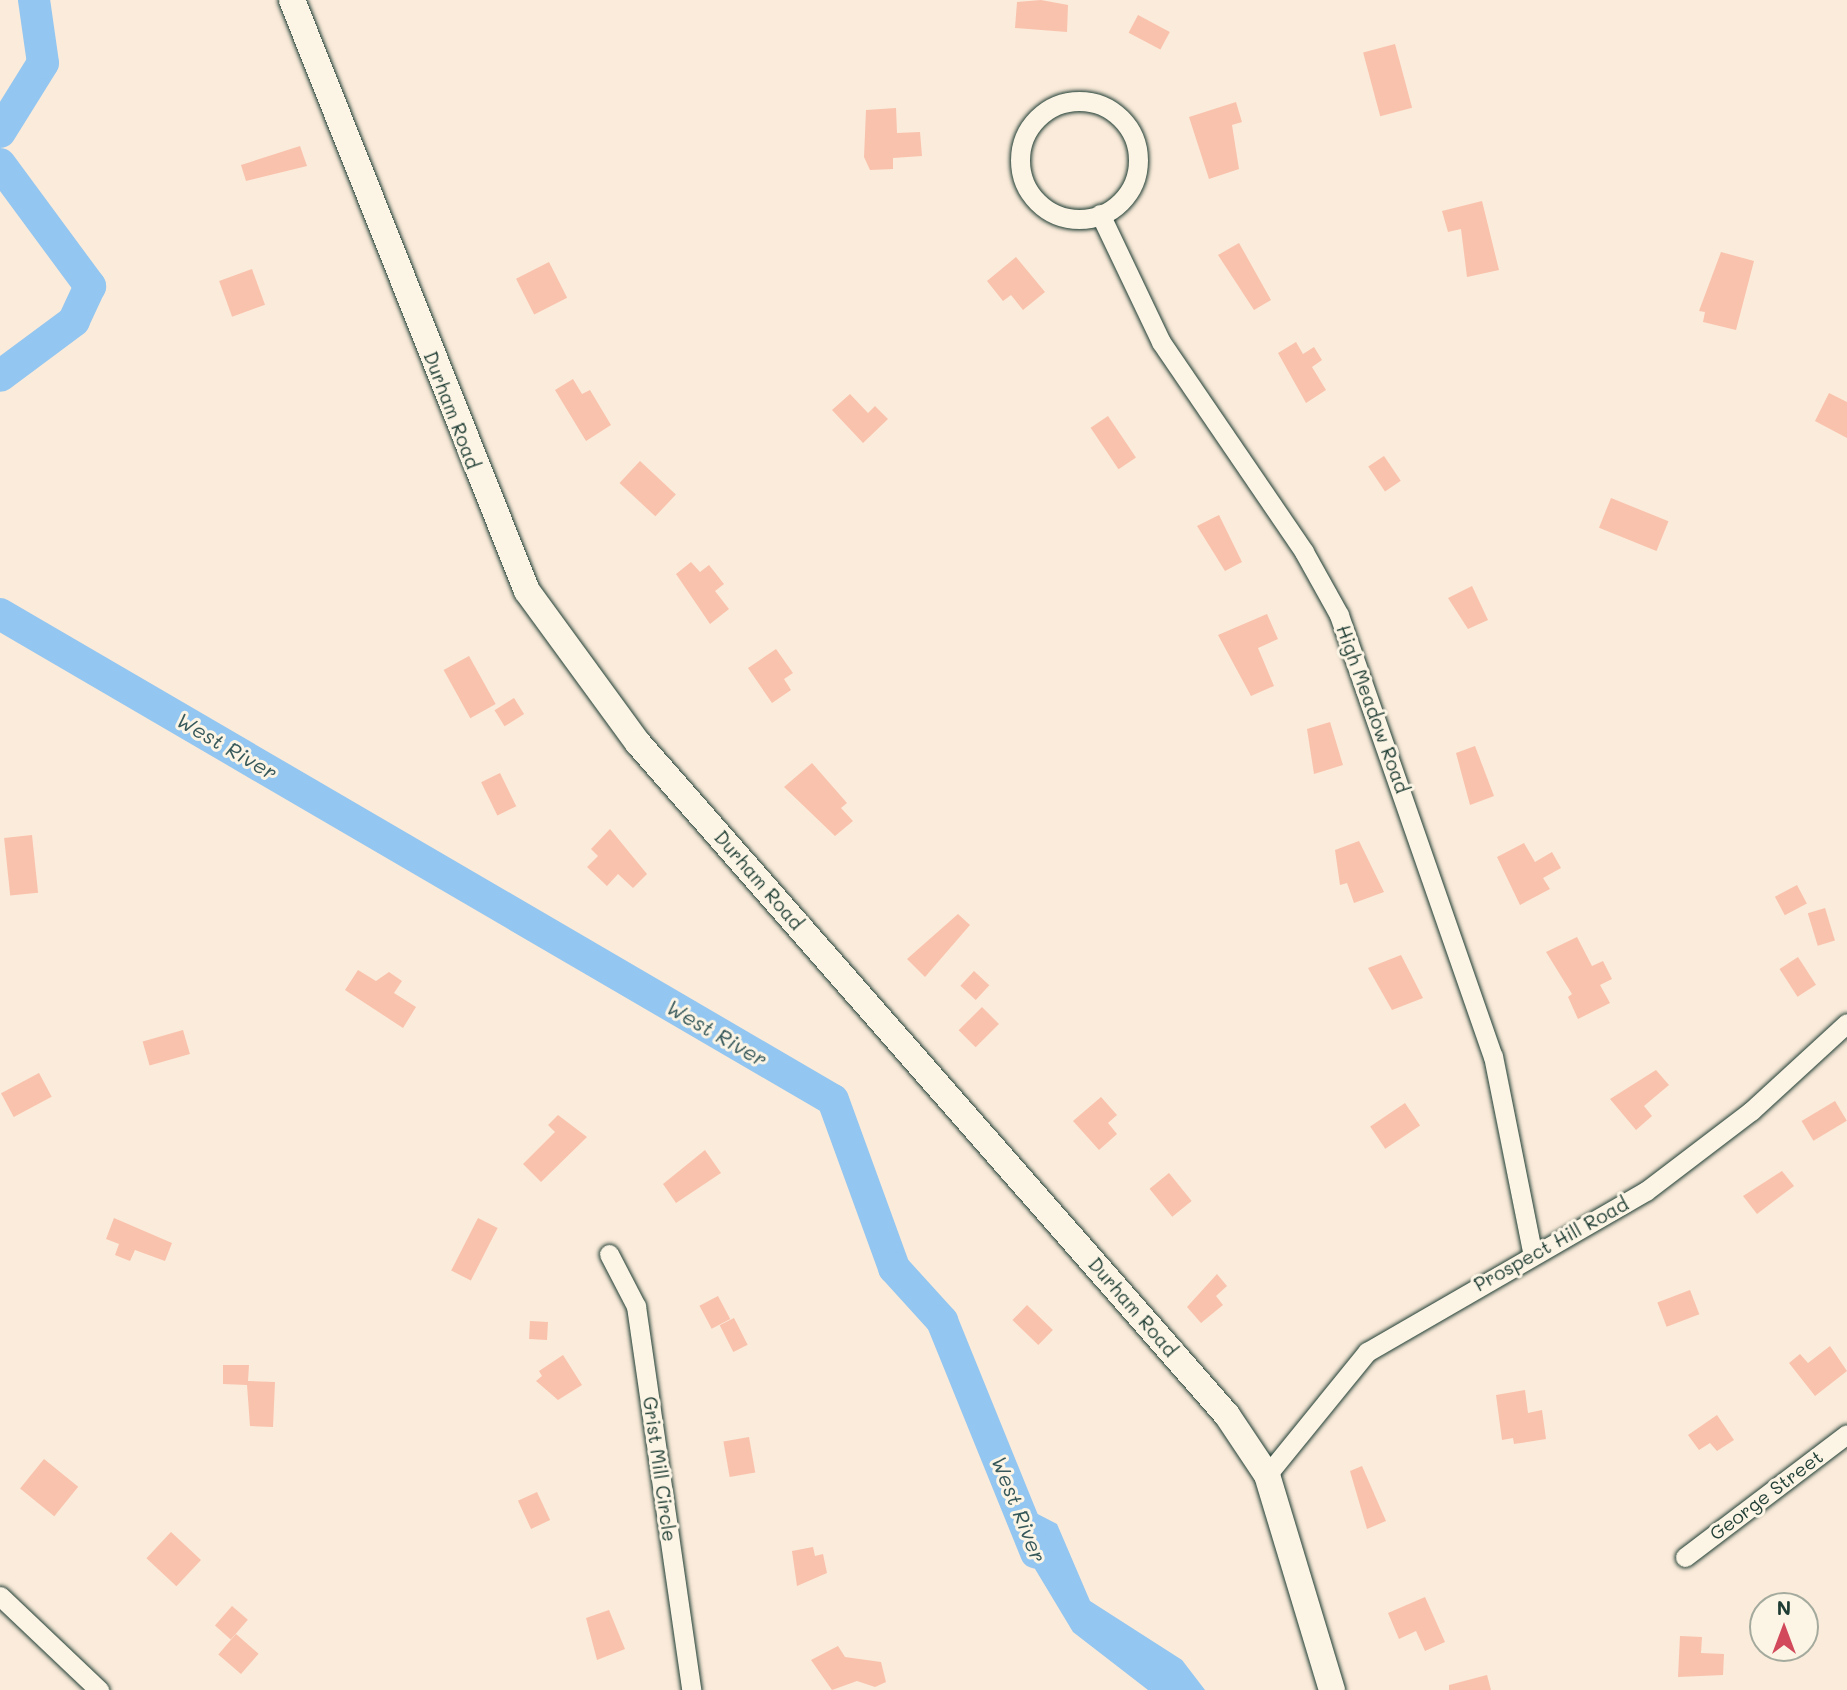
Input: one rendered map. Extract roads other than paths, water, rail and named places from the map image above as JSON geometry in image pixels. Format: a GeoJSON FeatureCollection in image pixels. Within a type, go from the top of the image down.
{"type":"FeatureCollection","features":[{"type":"Feature","properties":{"kind":"main road","name":"Durham Road"},"geometry":{"type":"LineString","coordinates":[[292,0],[492,516],[527,591],[559,640],[638,743],[1227,1415],[1267,1475],[1332,1690]]}},
{"type":"Feature","properties":{"kind":"street"},"geometry":{"type":"LineString","coordinates":[[1087,102],[1110,110],[1135,139],[1135,178],[1122,200],[1100,215],[1054,213],[1023,178],[1027,132],[1063,103],[1087,102]]}},
{"type":"Feature","properties":{"kind":"street","name":"High Meadow Road"},"geometry":{"type":"LineString","coordinates":[[1100,215],[1161,342],[1304,552],[1339,615],[1493,1056],[1532,1252]]}},
{"type":"Feature","properties":{"kind":"street","name":"Prospect Hill Road"},"geometry":{"type":"LineString","coordinates":[[1267,1475],[1367,1352],[1532,1252],[1646,1191],[1751,1111],[1847,1023]]}},
{"type":"Feature","properties":{"kind":"street","name":"Grist Mill Circle"},"geometry":{"type":"LineString","coordinates":[[609,1254],[636,1306],[691,1690]]}},
{"type":"Feature","properties":{"kind":"street","name":"George Street"},"geometry":{"type":"LineString","coordinates":[[1685,1557],[1847,1434]]}},
{"type":"Feature","properties":{"kind":"street"},"geometry":{"type":"LineString","coordinates":[[0,1596],[99,1690]]}},
{"type":"Feature","properties":{"kind":"water"},"geometry":{"type":"Polygon","coordinates":[[[1026,1508],[1057,1524],[1090,1601],[1182,1660],[1205,1690],[1148,1690],[1073,1632],[1017,1539],[1017,1515],[1026,1508]]]}},
{"type":"Feature","properties":{"kind":"waterway","name":"West River"},"geometry":{"type":"LineString","coordinates":[[0,132],[43,63],[34,0]]}},
{"type":"Feature","properties":{"kind":"waterway","name":"West River"},"geometry":{"type":"LineString","coordinates":[[0,164],[90,286],[74,321],[0,376]]}},
{"type":"Feature","properties":{"kind":"waterway","name":"West River"},"geometry":{"type":"LineString","coordinates":[[0,614],[833,1100],[894,1268],[942,1321],[1036,1553]]}}]}
